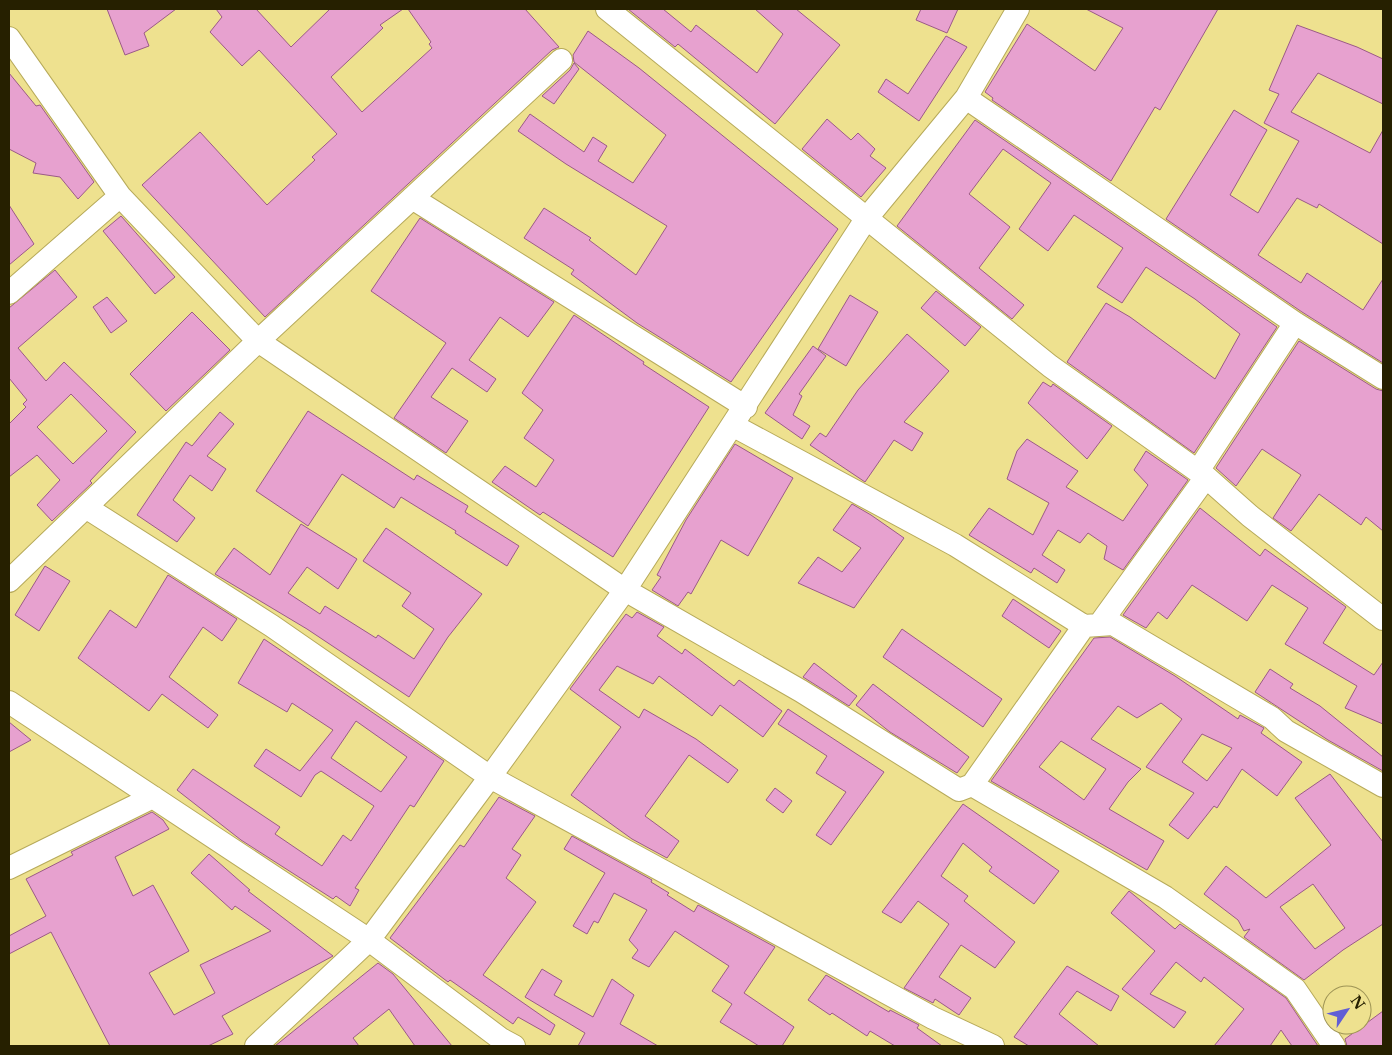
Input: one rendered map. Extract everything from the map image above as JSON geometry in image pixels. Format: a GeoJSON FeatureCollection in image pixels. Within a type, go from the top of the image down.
{"type":"FeatureCollection","features":[{"type":"Feature","properties":{"kind":"street"},"geometry":{"type":"LineString","coordinates":[[606,9],[1050,366],[1202,474],[1250,516],[1383,619]]}},
{"type":"Feature","properties":{"kind":"street"},"geometry":{"type":"LineString","coordinates":[[256,1046],[369,940],[490,777],[625,590],[734,426],[866,219],[966,98],[1018,9]]}},
{"type":"Feature","properties":{"kind":"street"},"geometry":{"type":"LineString","coordinates":[[9,38],[120,196],[258,341],[625,590],[801,691],[958,790],[972,785],[1202,474],[1295,323]]}},
{"type":"Feature","properties":{"kind":"street"},"geometry":{"type":"LineString","coordinates":[[9,581],[87,508],[258,341],[561,60]]}},
{"type":"Feature","properties":{"kind":"street"},"geometry":{"type":"LineString","coordinates":[[966,98],[1295,323],[1383,378]]}},
{"type":"Feature","properties":{"kind":"street"},"geometry":{"type":"LineString","coordinates":[[9,293],[120,196]]}},
{"type":"Feature","properties":{"kind":"street"},"geometry":{"type":"LineString","coordinates":[[412,198],[746,407]]}},
{"type":"Feature","properties":{"kind":"street"},"geometry":{"type":"LineString","coordinates":[[734,426],[955,545],[1091,626],[1113,624],[1272,718],[1286,731],[1383,786]]}},
{"type":"Feature","properties":{"kind":"street"},"geometry":{"type":"LineString","coordinates":[[87,508],[272,626],[490,777],[932,1018],[993,1046]]}},
{"type":"Feature","properties":{"kind":"street"},"geometry":{"type":"LineString","coordinates":[[9,702],[369,940],[501,1039],[514,1046]]}},
{"type":"Feature","properties":{"kind":"street"},"geometry":{"type":"LineString","coordinates":[[972,785],[1165,896],[1295,989],[1334,1046]]}},
{"type":"Feature","properties":{"kind":"street"},"geometry":{"type":"LineString","coordinates":[[9,868],[152,797]]}},
{"type":"Feature","properties":{"kind":"building"},"geometry":{"type":"Polygon","coordinates":[[[107,9],[176,9],[144,33],[149,46],[125,55],[107,9]]]}},
{"type":"Feature","properties":{"kind":"building"},"geometry":{"type":"Polygon","coordinates":[[[216,9],[256,9],[291,47],[330,9],[403,9],[380,25],[383,28],[331,77],[362,112],[432,48],[429,44],[431,42],[408,9],[525,9],[559,47],[552,50],[265,317],[142,185],[200,132],[267,205],[315,160],[312,157],[337,134],[259,50],[242,66],[210,32],[222,17],[216,9]]]}},
{"type":"Feature","properties":{"kind":"building"},"geometry":{"type":"Polygon","coordinates":[[[628,9],[663,9],[691,32],[696,25],[757,73],[783,34],[755,9],[796,9],[840,45],[775,124],[678,44],[675,47],[628,9]]]}},
{"type":"Feature","properties":{"kind":"building"},"geometry":{"type":"Polygon","coordinates":[[[921,9],[958,9],[947,33],[916,20],[921,9]]]}},
{"type":"Feature","properties":{"kind":"building"},"geometry":{"type":"Polygon","coordinates":[[[1086,9],[1218,9],[1160,110],[1155,107],[1111,181],[992,100],[993,98],[985,92],[1027,24],[1095,71],[1123,28],[1086,9]]]}},
{"type":"Feature","properties":{"kind":"building"},"geometry":{"type":"Polygon","coordinates":[[[1297,25],[1357,47],[1383,59],[1383,104],[1318,73],[1291,112],[1370,153],[1383,130],[1383,244],[1319,204],[1317,208],[1297,198],[1258,255],[1301,283],[1307,273],[1363,310],[1383,279],[1383,363],[1302,312],[1166,219],[1234,110],[1267,130],[1230,195],[1258,213],[1299,141],[1264,123],[1279,94],[1269,90],[1297,25]]]}},
{"type":"Feature","properties":{"kind":"building"},"geometry":{"type":"Polygon","coordinates":[[[588,31],[639,68],[838,229],[731,382],[637,323],[571,274],[574,270],[524,238],[544,208],[591,238],[589,240],[636,275],[667,226],[566,164],[518,131],[530,114],[584,152],[593,137],[607,146],[598,161],[633,183],[666,135],[574,62],[573,55],[588,31]]]}},
{"type":"Feature","properties":{"kind":"building"},"geometry":{"type":"Polygon","coordinates":[[[946,36],[967,47],[919,121],[878,92],[886,79],[908,94],[946,36]]]}},
{"type":"Feature","properties":{"kind":"building"},"geometry":{"type":"Polygon","coordinates":[[[574,63],[579,69],[554,104],[542,96],[570,70],[574,63]]]}},
{"type":"Feature","properties":{"kind":"building"},"geometry":{"type":"Polygon","coordinates":[[[9,73],[36,106],[40,105],[94,182],[78,199],[60,177],[33,173],[36,163],[9,149],[9,73]]]}},
{"type":"Feature","properties":{"kind":"building"},"geometry":{"type":"Polygon","coordinates":[[[827,119],[851,140],[858,133],[875,149],[870,156],[886,168],[861,197],[802,149],[827,119]]]}},
{"type":"Feature","properties":{"kind":"building"},"geometry":{"type":"Polygon","coordinates":[[[975,120],[1277,327],[1194,453],[1067,362],[1106,303],[1130,317],[1215,379],[1240,334],[1195,299],[1146,267],[1122,303],[1097,287],[1123,248],[1074,215],[1048,251],[1019,229],[1051,183],[1003,149],[969,194],[1010,227],[979,268],[1024,305],[1012,319],[897,226],[975,120]]]}},
{"type":"Feature","properties":{"kind":"building"},"geometry":{"type":"Polygon","coordinates":[[[9,205],[34,244],[9,265],[9,205]]]}},
{"type":"Feature","properties":{"kind":"building"},"geometry":{"type":"Polygon","coordinates":[[[121,216],[175,277],[155,294],[103,231],[121,216]]]}},
{"type":"Feature","properties":{"kind":"building"},"geometry":{"type":"Polygon","coordinates":[[[420,218],[554,302],[528,337],[500,317],[469,360],[496,379],[487,392],[452,368],[431,397],[468,421],[446,453],[394,418],[446,343],[371,291],[420,218]]]}},
{"type":"Feature","properties":{"kind":"building"},"geometry":{"type":"Polygon","coordinates":[[[55,270],[77,297],[18,348],[46,381],[64,362],[136,432],[90,481],[92,483],[52,521],[37,505],[60,480],[37,455],[9,477],[9,424],[26,407],[23,404],[27,400],[9,378],[9,308],[55,270]],[[71,394],[37,427],[73,464],[107,431],[71,394]]]}},
{"type":"Feature","properties":{"kind":"building"},"geometry":{"type":"Polygon","coordinates":[[[936,291],[981,327],[965,346],[921,308],[936,291]]]}},
{"type":"Feature","properties":{"kind":"building"},"geometry":{"type":"Polygon","coordinates":[[[850,295],[878,312],[846,366],[818,349],[850,295]]]}},
{"type":"Feature","properties":{"kind":"building"},"geometry":{"type":"Polygon","coordinates":[[[107,297],[127,321],[111,333],[93,307],[107,297]]]}},
{"type":"Feature","properties":{"kind":"building"},"geometry":{"type":"Polygon","coordinates":[[[192,312],[230,350],[166,411],[130,374],[192,312]]]}},
{"type":"Feature","properties":{"kind":"building"},"geometry":{"type":"Polygon","coordinates":[[[574,315],[644,362],[643,364],[709,407],[613,557],[543,512],[540,515],[492,482],[505,466],[536,487],[554,460],[524,438],[543,410],[522,393],[574,315]]]}},
{"type":"Feature","properties":{"kind":"building"},"geometry":{"type":"Polygon","coordinates":[[[907,334],[949,371],[904,422],[923,433],[912,451],[894,440],[865,482],[810,445],[820,433],[826,437],[858,390],[907,334]]]}},
{"type":"Feature","properties":{"kind":"building"},"geometry":{"type":"Polygon","coordinates":[[[1299,341],[1376,389],[1383,391],[1383,531],[1366,517],[1361,525],[1319,494],[1291,531],[1273,518],[1301,475],[1262,449],[1236,486],[1216,468],[1299,341]]]}},
{"type":"Feature","properties":{"kind":"building"},"geometry":{"type":"Polygon","coordinates":[[[813,346],[826,356],[799,394],[802,396],[793,415],[810,426],[802,439],[765,413],[813,346]]]}},
{"type":"Feature","properties":{"kind":"building"},"geometry":{"type":"Polygon","coordinates":[[[1043,382],[1051,387],[1053,384],[1112,426],[1087,459],[1028,403],[1043,382]]]}},
{"type":"Feature","properties":{"kind":"building"},"geometry":{"type":"Polygon","coordinates":[[[308,411],[414,480],[417,475],[468,506],[465,512],[519,546],[507,566],[455,533],[456,531],[401,497],[394,508],[342,474],[308,526],[256,491],[308,411]]]}},
{"type":"Feature","properties":{"kind":"building"},"geometry":{"type":"Polygon","coordinates":[[[220,412],[234,424],[207,456],[226,469],[212,491],[190,475],[173,500],[195,518],[177,542],[137,515],[186,442],[192,446],[220,412]]]}},
{"type":"Feature","properties":{"kind":"building"},"geometry":{"type":"Polygon","coordinates":[[[1027,439],[1078,471],[1066,487],[1123,521],[1148,485],[1134,470],[1146,451],[1188,480],[1123,570],[1104,559],[1107,546],[1088,533],[1080,543],[1058,530],[1042,555],[1065,570],[1057,583],[1034,568],[1031,573],[969,535],[989,508],[1033,535],[1049,503],[1007,479],[1017,451],[1027,439]]]}},
{"type":"Feature","properties":{"kind":"building"},"geometry":{"type":"Polygon","coordinates":[[[735,444],[793,478],[748,556],[721,540],[691,594],[688,592],[678,606],[652,590],[661,577],[657,575],[686,520],[735,444]]]}},
{"type":"Feature","properties":{"kind":"building"},"geometry":{"type":"Polygon","coordinates":[[[852,504],[904,538],[854,608],[798,583],[818,557],[842,572],[861,548],[833,530],[852,504]]]}},
{"type":"Feature","properties":{"kind":"building"},"geometry":{"type":"Polygon","coordinates":[[[1200,508],[1260,556],[1265,549],[1346,607],[1323,643],[1374,675],[1383,662],[1383,724],[1345,708],[1357,686],[1285,644],[1308,608],[1272,585],[1247,621],[1192,585],[1167,619],[1158,612],[1146,628],[1123,615],[1200,508]]]}},
{"type":"Feature","properties":{"kind":"building"},"geometry":{"type":"Polygon","coordinates":[[[301,524],[357,559],[338,589],[307,567],[288,593],[320,614],[325,606],[376,638],[378,635],[414,659],[434,629],[402,606],[411,593],[363,561],[386,528],[482,594],[448,637],[409,697],[307,629],[215,574],[234,548],[270,575],[301,524]]]}},
{"type":"Feature","properties":{"kind":"building"},"geometry":{"type":"Polygon","coordinates":[[[45,566],[70,581],[39,631],[15,615],[45,566]]]}},
{"type":"Feature","properties":{"kind":"building"},"geometry":{"type":"Polygon","coordinates":[[[168,575],[237,619],[222,641],[203,627],[169,677],[218,715],[208,728],[162,694],[149,711],[78,658],[110,610],[136,628],[168,575]]]}},
{"type":"Feature","properties":{"kind":"building"},"geometry":{"type":"Polygon","coordinates":[[[1013,599],[1061,631],[1049,648],[1002,616],[1013,599]]]}},
{"type":"Feature","properties":{"kind":"building"},"geometry":{"type":"Polygon","coordinates":[[[637,612],[664,627],[657,636],[682,654],[685,649],[734,686],[739,680],[782,711],[763,737],[720,705],[712,716],[659,676],[653,684],[617,666],[599,690],[639,718],[644,709],[696,739],[738,770],[728,783],[689,755],[645,816],[679,841],[667,858],[632,839],[571,795],[621,727],[570,689],[626,614],[632,618],[637,612]]]}},
{"type":"Feature","properties":{"kind":"building"},"geometry":{"type":"Polygon","coordinates":[[[902,629],[1002,699],[983,727],[883,657],[902,629]]]}},
{"type":"Feature","properties":{"kind":"building"},"geometry":{"type":"Polygon","coordinates":[[[1110,637],[1175,676],[1238,719],[1240,715],[1264,728],[1261,733],[1302,762],[1277,796],[1242,769],[1217,808],[1214,806],[1188,839],[1169,825],[1194,793],[1146,767],[1182,719],[1161,703],[1137,718],[1118,706],[1091,739],[1141,769],[1128,782],[1109,809],[1164,841],[1147,870],[991,781],[1094,638],[1110,637]],[[1202,734],[1182,762],[1207,781],[1232,748],[1202,734]],[[1061,741],[1039,767],[1084,800],[1106,769],[1061,741]]]}},
{"type":"Feature","properties":{"kind":"building"},"geometry":{"type":"Polygon","coordinates":[[[264,639],[444,761],[414,807],[410,805],[355,888],[359,890],[350,906],[336,896],[333,899],[241,840],[177,790],[193,769],[280,827],[275,834],[322,866],[343,835],[351,841],[374,806],[321,771],[315,775],[301,797],[254,766],[266,749],[300,771],[333,730],[292,703],[287,712],[238,683],[264,639]],[[356,721],[331,758],[381,792],[407,757],[356,721]]]}},
{"type":"Feature","properties":{"kind":"building"},"geometry":{"type":"Polygon","coordinates":[[[814,663],[857,696],[849,706],[803,677],[814,663]]]}},
{"type":"Feature","properties":{"kind":"building"},"geometry":{"type":"Polygon","coordinates":[[[1270,669],[1293,684],[1290,688],[1320,706],[1383,757],[1383,771],[1328,740],[1255,692],[1270,669]]]}},
{"type":"Feature","properties":{"kind":"building"},"geometry":{"type":"Polygon","coordinates":[[[873,684],[969,757],[957,773],[890,732],[856,705],[873,684]]]}},
{"type":"Feature","properties":{"kind":"building"},"geometry":{"type":"Polygon","coordinates":[[[788,709],[884,772],[831,845],[816,835],[846,792],[816,773],[827,756],[778,724],[788,709]]]}},
{"type":"Feature","properties":{"kind":"building"},"geometry":{"type":"Polygon","coordinates":[[[9,722],[31,740],[9,752],[9,722]]]}},
{"type":"Feature","properties":{"kind":"building"},"geometry":{"type":"Polygon","coordinates":[[[1330,774],[1383,842],[1383,924],[1343,950],[1304,980],[1244,937],[1250,929],[1244,931],[1238,920],[1204,894],[1226,866],[1266,898],[1331,845],[1295,798],[1330,774]],[[1313,884],[1280,907],[1315,949],[1345,928],[1313,884]]]}},
{"type":"Feature","properties":{"kind":"building"},"geometry":{"type":"Polygon","coordinates":[[[775,788],[792,801],[783,813],[766,800],[775,788]]]}},
{"type":"Feature","properties":{"kind":"building"},"geometry":{"type":"Polygon","coordinates":[[[499,797],[535,816],[512,849],[521,855],[506,878],[536,902],[483,975],[555,1025],[550,1035],[518,1017],[513,1024],[450,980],[448,982],[390,938],[460,845],[464,847],[499,797]]]}},
{"type":"Feature","properties":{"kind":"building"},"geometry":{"type":"Polygon","coordinates":[[[963,804],[1059,871],[1034,904],[989,871],[992,867],[963,843],[941,876],[968,896],[964,901],[1015,942],[995,968],[961,945],[939,977],[971,998],[959,1015],[935,999],[933,1003],[904,988],[949,924],[918,901],[901,923],[882,912],[963,804]]]}},
{"type":"Feature","properties":{"kind":"building"},"geometry":{"type":"Polygon","coordinates":[[[152,812],[163,820],[169,829],[115,857],[133,896],[153,885],[189,951],[149,973],[174,1015],[215,993],[200,965],[271,931],[235,906],[232,910],[191,873],[209,854],[250,890],[248,891],[333,956],[222,1016],[233,1034],[208,1046],[110,1046],[51,932],[9,954],[9,936],[46,916],[26,879],[73,855],[71,852],[152,812]]]}},
{"type":"Feature","properties":{"kind":"building"},"geometry":{"type":"Polygon","coordinates":[[[572,836],[652,880],[651,882],[669,893],[667,895],[694,912],[698,905],[775,947],[744,993],[794,1027],[782,1046],[759,1046],[720,1022],[732,1004],[712,991],[729,966],[675,931],[649,967],[632,958],[638,950],[629,940],[647,910],[614,893],[598,923],[594,921],[587,934],[573,926],[605,873],[564,849],[572,836]]]}},
{"type":"Feature","properties":{"kind":"building"},"geometry":{"type":"Polygon","coordinates":[[[1129,891],[1175,929],[1180,924],[1286,998],[1318,1046],[1292,1046],[1281,1030],[1270,1046],[1214,1046],[1244,1009],[1204,977],[1201,982],[1176,962],[1150,994],[1186,1012],[1174,1028],[1122,989],[1155,951],[1111,913],[1129,891]]]}},
{"type":"Feature","properties":{"kind":"building"},"geometry":{"type":"Polygon","coordinates":[[[378,963],[393,974],[452,1046],[415,1046],[389,1009],[353,1038],[359,1046],[275,1046],[378,963]]]}},
{"type":"Feature","properties":{"kind":"building"},"geometry":{"type":"Polygon","coordinates":[[[1067,966],[1119,996],[1111,1011],[1077,991],[1059,1014],[1099,1046],[1029,1046],[1014,1037],[1067,966]]]}},
{"type":"Feature","properties":{"kind":"building"},"geometry":{"type":"Polygon","coordinates":[[[542,969],[562,981],[554,995],[593,1017],[612,979],[634,995],[620,1024],[658,1046],[578,1046],[585,1033],[525,997],[542,969]]]}},
{"type":"Feature","properties":{"kind":"building"},"geometry":{"type":"Polygon","coordinates":[[[826,975],[889,1012],[890,1010],[919,1025],[917,1028],[942,1046],[895,1046],[870,1031],[867,1036],[832,1013],[830,1015],[808,1000],[826,975]]]}},
{"type":"Feature","properties":{"kind":"building"},"geometry":{"type":"Polygon","coordinates":[[[1383,1011],[1383,1046],[1347,1046],[1345,1039],[1350,1035],[1372,1035],[1372,1019],[1383,1011]]]}}]}
